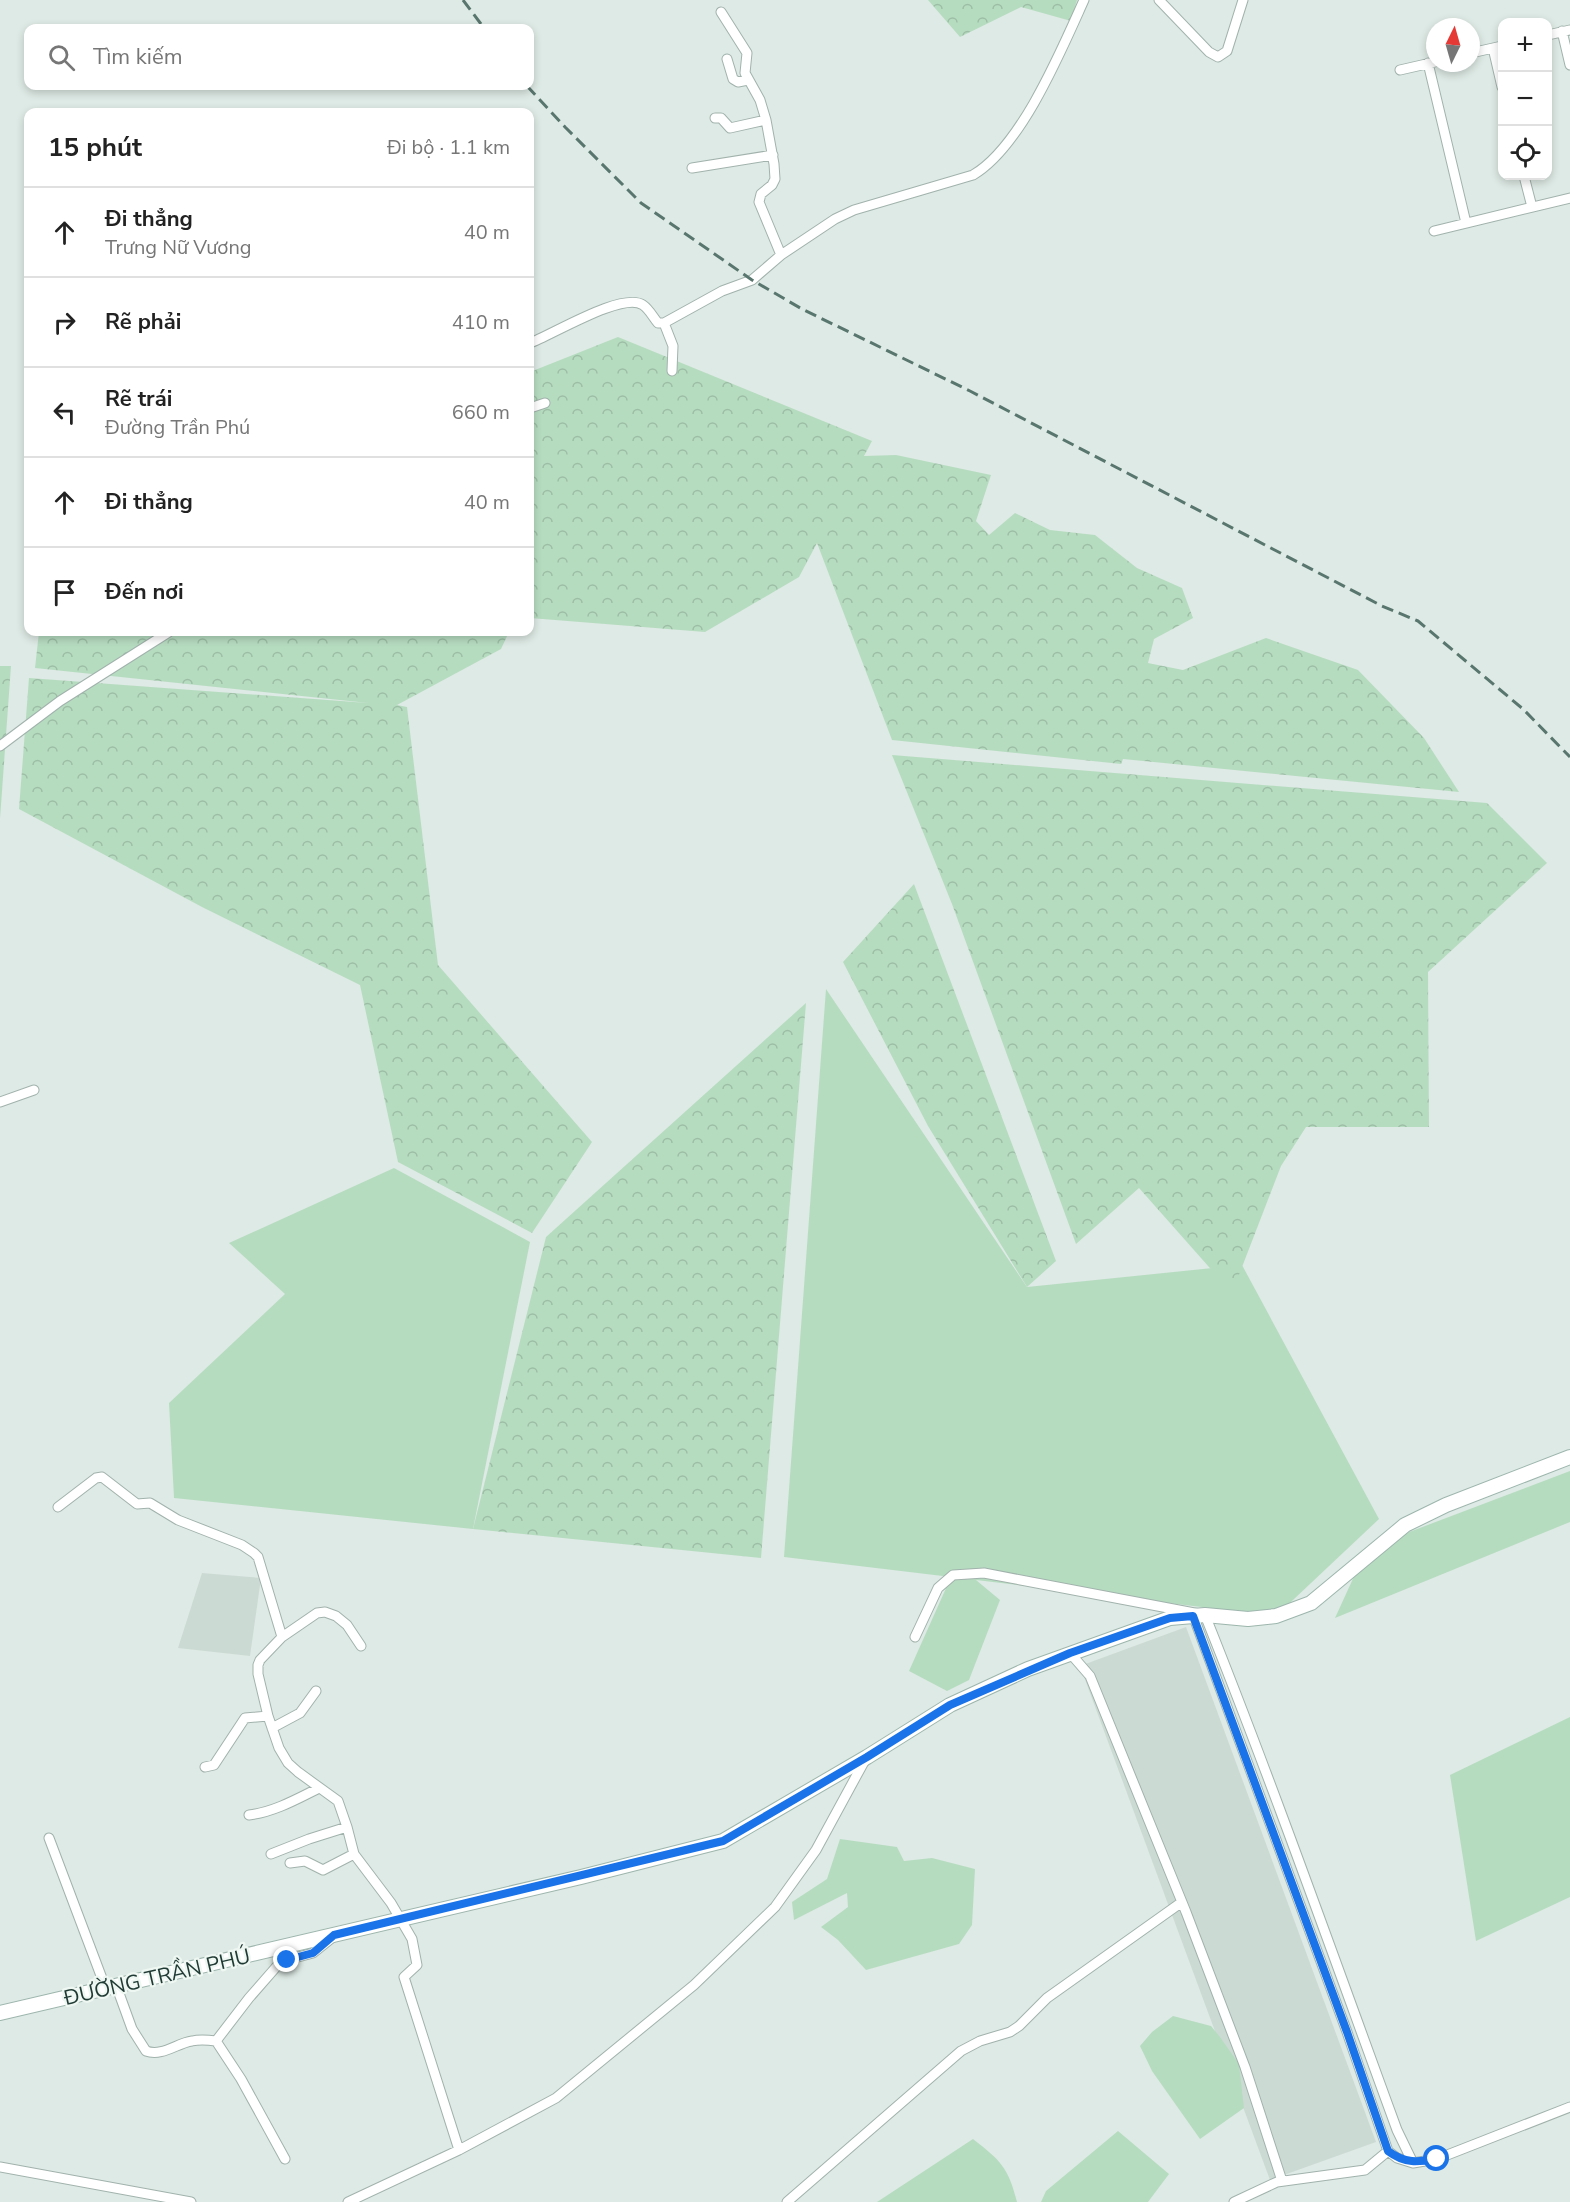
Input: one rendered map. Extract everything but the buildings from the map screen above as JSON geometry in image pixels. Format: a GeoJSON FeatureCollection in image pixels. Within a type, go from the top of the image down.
{"type":"FeatureCollection","features":[{"type":"Feature","properties":{"kind":"main road","name":"ĐƯỜNG TRẦN PHÚ"},"geometry":{"type":"LineString","coordinates":[[0,2013],[723,1841],[867,1757],[950,1705],[1070,1653],[1170,1618],[1199,1615],[1248,1619],[1276,1616],[1296,1610],[1311,1603],[1405,1525],[1446,1505],[1570,1457]]}},
{"type":"Feature","properties":{"kind":"street"},"geometry":{"type":"LineString","coordinates":[[534,341],[592,313],[628,302],[642,304],[658,322],[664,323],[722,291],[752,280],[781,255],[835,219],[854,210],[973,175],[998,155],[1030,109],[1058,58],[1083,0]]}},
{"type":"Feature","properties":{"kind":"street"},"geometry":{"type":"LineString","coordinates":[[1159,0],[1213,56],[1218,57],[1227,51],[1243,0]]}},
{"type":"Feature","properties":{"kind":"street"},"geometry":{"type":"LineString","coordinates":[[721,12],[747,53],[744,69],[760,100],[766,120],[775,179],[772,185],[761,194],[759,202],[781,255]]}},
{"type":"Feature","properties":{"kind":"street"},"geometry":{"type":"LineString","coordinates":[[1566,31],[1570,65]]}},
{"type":"Feature","properties":{"kind":"street"},"geometry":{"type":"LineString","coordinates":[[1480,51],[1498,47]]}},
{"type":"Feature","properties":{"kind":"street"},"geometry":{"type":"LineString","coordinates":[[727,59],[733,79],[738,82],[748,80]]}},
{"type":"Feature","properties":{"kind":"street"},"geometry":{"type":"LineString","coordinates":[[1400,70],[1426,63]]}},
{"type":"Feature","properties":{"kind":"street"},"geometry":{"type":"LineString","coordinates":[[1433,72],[1466,223]]}},
{"type":"Feature","properties":{"kind":"street"},"geometry":{"type":"LineString","coordinates":[[715,118],[721,118],[730,128],[766,120]]}},
{"type":"Feature","properties":{"kind":"street"},"geometry":{"type":"LineString","coordinates":[[692,168],[773,155]]}},
{"type":"Feature","properties":{"kind":"street"},"geometry":{"type":"LineString","coordinates":[[1525,180],[1532,207]]}},
{"type":"Feature","properties":{"kind":"street"},"geometry":{"type":"LineString","coordinates":[[1434,231],[1570,198]]}},
{"type":"Feature","properties":{"kind":"street"},"geometry":{"type":"LineString","coordinates":[[664,323],[673,345],[672,371]]}},
{"type":"Feature","properties":{"kind":"street"},"geometry":{"type":"LineString","coordinates":[[534,407],[546,403]]}},
{"type":"Feature","properties":{"kind":"street"},"geometry":{"type":"LineString","coordinates":[[0,746],[60,701],[164,636]]}},
{"type":"Feature","properties":{"kind":"street"},"geometry":{"type":"LineString","coordinates":[[0,1102],[34,1090]]}},
{"type":"Feature","properties":{"kind":"street"},"geometry":{"type":"LineString","coordinates":[[58,1507],[96,1478],[102,1477],[137,1504],[150,1503],[178,1520],[246,1548],[258,1557],[282,1637]]}},
{"type":"Feature","properties":{"kind":"street"},"geometry":{"type":"LineString","coordinates":[[915,1636],[938,1588],[952,1575],[984,1573],[1199,1615]]}},
{"type":"Feature","properties":{"kind":"street"},"geometry":{"type":"LineString","coordinates":[[361,1646],[340,1619],[325,1612],[314,1614],[282,1637],[258,1665],[258,1674],[268,1716],[279,1748],[288,1763],[338,1802],[354,1854],[391,1904],[412,1939],[417,1965],[404,1977],[459,2150]]}},
{"type":"Feature","properties":{"kind":"street"},"geometry":{"type":"LineString","coordinates":[[1199,1615],[1388,2151],[1397,2158],[1413,2163],[1437,2159],[1570,2107]]}},
{"type":"Feature","properties":{"kind":"street"},"geometry":{"type":"LineString","coordinates":[[1199,1615],[1255,1738],[1293,1849],[1397,2130],[1413,2163]]}},
{"type":"Feature","properties":{"kind":"street"},"geometry":{"type":"LineString","coordinates":[[1070,1653],[1090,1676],[1182,1902],[1245,2067],[1282,2181]]}},
{"type":"Feature","properties":{"kind":"street"},"geometry":{"type":"LineString","coordinates":[[272,1728],[300,1713],[316,1691]]}},
{"type":"Feature","properties":{"kind":"street"},"geometry":{"type":"LineString","coordinates":[[205,1767],[214,1765],[245,1718],[268,1716]]}},
{"type":"Feature","properties":{"kind":"street"},"geometry":{"type":"LineString","coordinates":[[348,2202],[459,2150],[556,2098],[694,1985],[775,1907],[816,1850],[867,1757]]}},
{"type":"Feature","properties":{"kind":"street"},"geometry":{"type":"LineString","coordinates":[[249,1815],[261,1814],[319,1788]]}},
{"type":"Feature","properties":{"kind":"street"},"geometry":{"type":"LineString","coordinates":[[271,1854],[347,1827]]}},
{"type":"Feature","properties":{"kind":"street"},"geometry":{"type":"LineString","coordinates":[[49,1838],[111,1987],[132,2030],[146,2051],[160,2052],[192,2041],[216,2041]]}},
{"type":"Feature","properties":{"kind":"street"},"geometry":{"type":"LineString","coordinates":[[290,1863],[305,1861],[323,1870],[354,1854]]}},
{"type":"Feature","properties":{"kind":"street"},"geometry":{"type":"LineString","coordinates":[[787,2202],[961,2051],[980,2041],[1010,2032],[1019,2026],[1047,1998],[1182,1902]]}},
{"type":"Feature","properties":{"kind":"street"},"geometry":{"type":"LineString","coordinates":[[216,2041],[277,1966],[287,1960],[313,1953],[334,1935]]}},
{"type":"Feature","properties":{"kind":"street"},"geometry":{"type":"LineString","coordinates":[[216,2041],[241,2079],[285,2159]]}},
{"type":"Feature","properties":{"kind":"street"},"geometry":{"type":"LineString","coordinates":[[1234,2202],[1268,2185],[1282,2181],[1365,2170],[1388,2151]]}},
{"type":"Feature","properties":{"kind":"street"},"geometry":{"type":"LineString","coordinates":[[0,2167],[191,2202]]}},
{"type":"Feature","properties":{"kind":"shaded area"},"geometry":{"type":"Polygon","coordinates":[[[202,1573],[261,1578],[250,1656],[178,1648],[202,1573]]]}},
{"type":"Feature","properties":{"kind":"shaded area"},"geometry":{"type":"Polygon","coordinates":[[[1186,1627],[1376,2142],[1270,2180],[1080,1666],[1186,1627]]]}},
{"type":"Feature","properties":{"kind":"green space"},"geometry":{"type":"Polygon","coordinates":[[[928,0],[1077,0],[1071,21],[1021,7],[960,37],[928,0]]]}},
{"type":"Feature","properties":{"kind":"green space"},"geometry":{"type":"Polygon","coordinates":[[[618,337],[872,441],[864,456],[896,455],[991,475],[976,521],[989,535],[1015,513],[1050,530],[1095,535],[1137,568],[1182,588],[1193,618],[1154,639],[1148,663],[1183,670],[1266,638],[1358,670],[1424,738],[1459,792],[1123,759],[1121,764],[892,740],[817,543],[799,577],[705,632],[534,618],[534,370],[618,337]]]}},
{"type":"Feature","properties":{"kind":"green space"},"geometry":{"type":"Polygon","coordinates":[[[39,636],[507,636],[501,649],[397,705],[407,707],[438,965],[592,1142],[532,1233],[398,1162],[360,985],[202,907],[19,809],[29,678],[368,703],[35,668],[39,636]]]}},
{"type":"Feature","properties":{"kind":"green space"},"geometry":{"type":"Polygon","coordinates":[[[0,666],[11,666],[0,819],[0,666]]]}},
{"type":"Feature","properties":{"kind":"green space"},"geometry":{"type":"Polygon","coordinates":[[[892,755],[1487,803],[1547,863],[1428,972],[1429,1127],[1306,1127],[1281,1166],[1232,1293],[1139,1188],[1076,1244],[952,904],[892,755]]]}},
{"type":"Feature","properties":{"kind":"green space"},"geometry":{"type":"Polygon","coordinates":[[[914,884],[1056,1261],[1027,1287],[928,1126],[843,962],[914,884]]]}},
{"type":"Feature","properties":{"kind":"green space"},"geometry":{"type":"Polygon","coordinates":[[[826,989],[1027,1287],[1242,1265],[1379,1519],[1276,1616],[976,1580],[1000,1600],[969,1680],[947,1691],[909,1671],[951,1577],[784,1557],[826,989]]]}},
{"type":"Feature","properties":{"kind":"green space"},"geometry":{"type":"Polygon","coordinates":[[[806,1003],[761,1558],[473,1529],[546,1237],[806,1003]]]}},
{"type":"Feature","properties":{"kind":"green space"},"geometry":{"type":"Polygon","coordinates":[[[394,1168],[530,1242],[473,1529],[174,1498],[169,1403],[285,1294],[229,1243],[394,1168]]]}},
{"type":"Feature","properties":{"kind":"green space"},"geometry":{"type":"Polygon","coordinates":[[[1570,1471],[1570,1522],[1335,1618],[1367,1548],[1570,1471]]]}},
{"type":"Feature","properties":{"kind":"green space"},"geometry":{"type":"Polygon","coordinates":[[[1570,1717],[1570,1897],[1476,1941],[1450,1775],[1570,1717]]]}},
{"type":"Feature","properties":{"kind":"green space"},"geometry":{"type":"Polygon","coordinates":[[[840,1839],[897,1847],[904,1861],[932,1858],[975,1869],[972,1925],[959,1944],[866,1970],[838,1940],[821,1927],[848,1907],[847,1893],[794,1920],[792,1902],[827,1879],[840,1839]]]}},
{"type":"Feature","properties":{"kind":"green space"},"geometry":{"type":"Polygon","coordinates":[[[1173,2016],[1211,2026],[1239,2064],[1244,2108],[1200,2139],[1152,2071],[1140,2046],[1152,2032],[1173,2016]]]}},
{"type":"Feature","properties":{"kind":"green space"},"geometry":{"type":"Polygon","coordinates":[[[1118,2131],[1169,2174],[1148,2202],[1041,2202],[1046,2191],[1118,2131]]]}},
{"type":"Feature","properties":{"kind":"green space"},"geometry":{"type":"Polygon","coordinates":[[[973,2139],[997,2159],[1007,2172],[1017,2202],[877,2202],[973,2139]]]}},
{"type":"Feature","properties":{"kind":"railway"},"geometry":{"type":"LineString","coordinates":[[463,0],[481,24]]}},
{"type":"Feature","properties":{"kind":"railway"},"geometry":{"type":"LineString","coordinates":[[531,90],[641,203],[752,280],[802,309],[970,391],[1382,606],[1418,621],[1523,709],[1570,757]]}},
{"type":"Feature","properties":{"kind":"route"},"geometry":{"type":"LineString","coordinates":[[287,1960],[313,1953],[334,1935],[723,1841],[867,1757],[950,1705],[1070,1653],[1170,1618],[1193,1616],[1347,2032],[1388,2151],[1397,2158],[1413,2163],[1437,2159]]}}]}
